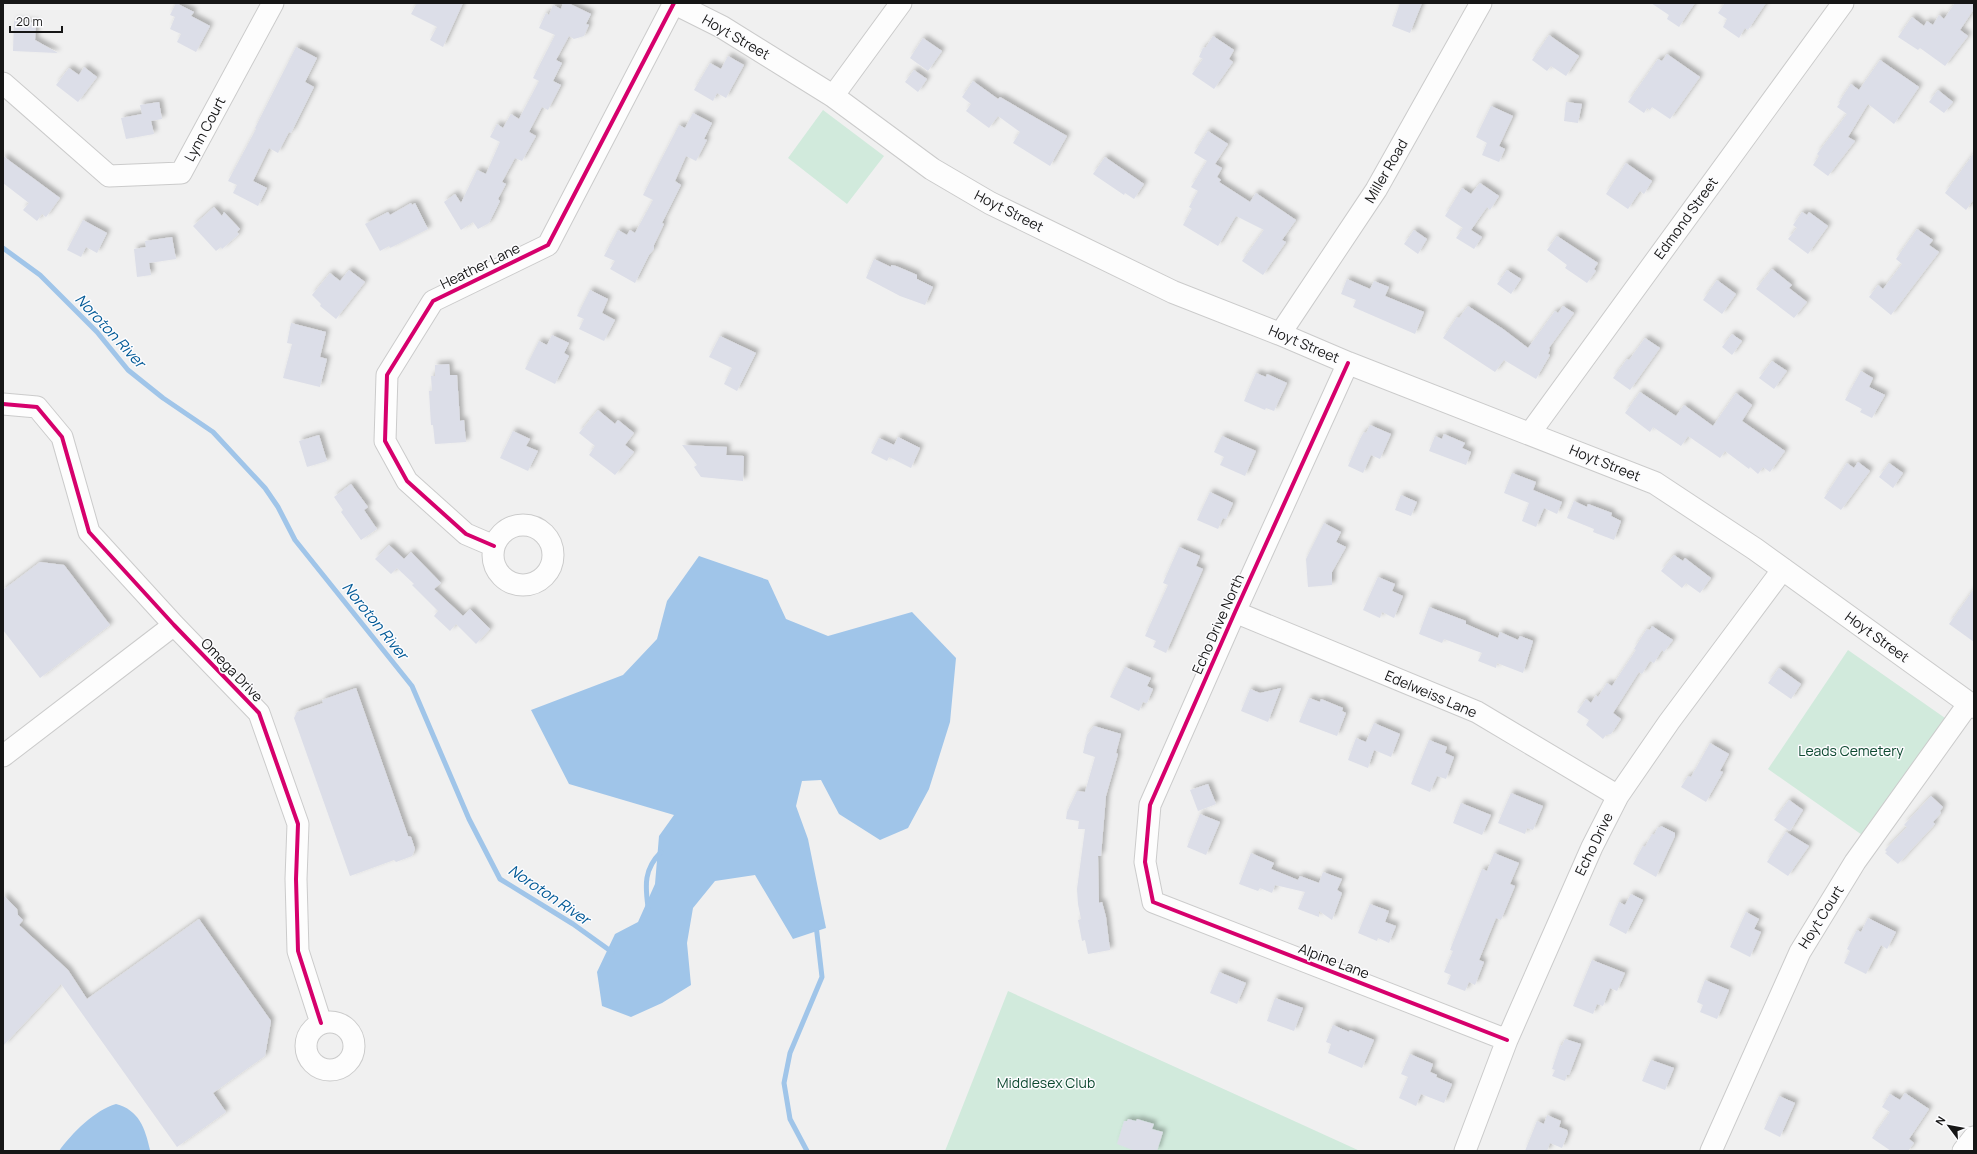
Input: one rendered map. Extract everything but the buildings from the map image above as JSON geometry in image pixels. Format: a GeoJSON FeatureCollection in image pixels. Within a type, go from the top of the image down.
{"type":"FeatureCollection","features":[{"type":"Feature","properties":{"kind":"main road","name":"Hoyt Street"},"geometry":{"type":"LineString","coordinates":[[674,3],[722,27],[833,96],[932,169],[984,200],[1173,292],[1280,334],[1348,363],[1655,483],[1782,569],[1971,705]]}},
{"type":"Feature","properties":{"kind":"street","name":"Lynn Court"},"geometry":{"type":"LineString","coordinates":[[3,83],[109,176],[181,173],[273,3]]}},
{"type":"Feature","properties":{"kind":"street","name":"Heather Lane"},"geometry":{"type":"LineString","coordinates":[[494,546],[466,534],[407,481],[385,441],[386,375],[433,301],[548,245],[674,3]]}},
{"type":"Feature","properties":{"kind":"street"},"geometry":{"type":"LineString","coordinates":[[833,96],[901,3]]}},
{"type":"Feature","properties":{"kind":"street","name":"Miller Road"},"geometry":{"type":"LineString","coordinates":[[1280,334],[1376,190],[1481,3]]}},
{"type":"Feature","properties":{"kind":"street","name":"Edmond Street"},"geometry":{"type":"LineString","coordinates":[[1530,433],[1843,3]]}},
{"type":"Feature","properties":{"kind":"street","name":"Echo Drive North"},"geometry":{"type":"LineString","coordinates":[[1153,902],[1145,862],[1150,805],[1235,612],[1348,363]]}},
{"type":"Feature","properties":{"kind":"street","name":"Omega Drive"},"geometry":{"type":"LineString","coordinates":[[3,404],[37,407],[62,437],[89,532],[174,625],[259,713],[298,824],[296,879],[298,951],[322,1024]]}},
{"type":"Feature","properties":{"kind":"street","name":"Echo Drive"},"geometry":{"type":"LineString","coordinates":[[1465,1151],[1507,1040],[1592,847],[1618,796],[1669,722],[1782,569]]}},
{"type":"Feature","properties":{"kind":"street","name":"Edelweiss Lane"},"geometry":{"type":"LineString","coordinates":[[1235,612],[1477,712],[1618,796]]}},
{"type":"Feature","properties":{"kind":"street"},"geometry":{"type":"LineString","coordinates":[[3,756],[174,625]]}},
{"type":"Feature","properties":{"kind":"street","name":"Hoyt Court"},"geometry":{"type":"LineString","coordinates":[[1711,1151],[1800,952],[1855,862],[1971,705]]}},
{"type":"Feature","properties":{"kind":"street","name":"Alpine Lane"},"geometry":{"type":"LineString","coordinates":[[1153,902],[1507,1040]]}},
{"type":"Feature","properties":{"kind":"street"},"geometry":{"type":"LineString","coordinates":[[1963,1151],[1974,1137]]}},
{"type":"Feature","properties":{"kind":"green space"},"geometry":{"type":"Polygon","coordinates":[[[823,110],[884,156],[847,204],[788,158],[823,110]]]}},
{"type":"Feature","properties":{"kind":"green space","name":"Leads Cemetery"},"geometry":{"type":"Polygon","coordinates":[[[1848,650],[1945,718],[1865,837],[1768,769],[1848,650]]]}},
{"type":"Feature","properties":{"kind":"green space","name":"Middlesex Club"},"geometry":{"type":"Polygon","coordinates":[[[1008,991],[1360,1151],[945,1151],[1008,991]]]}},
{"type":"Feature","properties":{"kind":"water"},"geometry":{"type":"Polygon","coordinates":[[[699,556],[768,580],[786,619],[828,636],[912,612],[956,658],[950,722],[929,789],[908,828],[880,840],[839,814],[821,780],[802,781],[796,806],[808,839],[826,928],[793,939],[755,875],[715,881],[693,908],[687,943],[691,985],[662,1003],[631,1017],[602,1006],[597,972],[615,934],[638,922],[655,884],[659,836],[674,815],[569,784],[531,710],[623,675],[657,639],[667,601],[699,556]]]}},
{"type":"Feature","properties":{"kind":"water"},"geometry":{"type":"Polygon","coordinates":[[[116,1104],[124,1107],[136,1115],[146,1134],[150,1150],[153,1151],[59,1151],[84,1123],[100,1111],[116,1104]]]}},
{"type":"Feature","properties":{"kind":"waterway","name":"Noroton River"},"geometry":{"type":"LineString","coordinates":[[3,248],[40,275],[97,332],[128,370],[163,398],[213,432],[265,488],[278,507],[295,540],[412,686],[469,819],[500,879],[573,924],[612,952]]}},
{"type":"Feature","properties":{"kind":"waterway","name":"Noroton River"},"geometry":{"type":"LineString","coordinates":[[648,907],[646,892],[647,878],[651,865],[661,852]]}},
{"type":"Feature","properties":{"kind":"waterway","name":"Noroton River"},"geometry":{"type":"LineString","coordinates":[[807,1151],[790,1119],[784,1083],[790,1053],[822,977],[816,925]]}},
{"type":"Feature","properties":{"kind":"cycle path"},"geometry":{"type":"LineString","coordinates":[[494,546],[466,534],[407,481],[385,441],[387,375],[433,301],[548,245],[674,3]]}},
{"type":"Feature","properties":{"kind":"cycle path"},"geometry":{"type":"LineString","coordinates":[[1348,363],[1235,612],[1150,805],[1145,862],[1153,902],[1507,1040]]}},
{"type":"Feature","properties":{"kind":"cycle path"},"geometry":{"type":"LineString","coordinates":[[3,404],[37,407],[62,437],[89,532],[174,625],[259,713],[298,824],[296,879],[298,951],[321,1023]]}}]}
